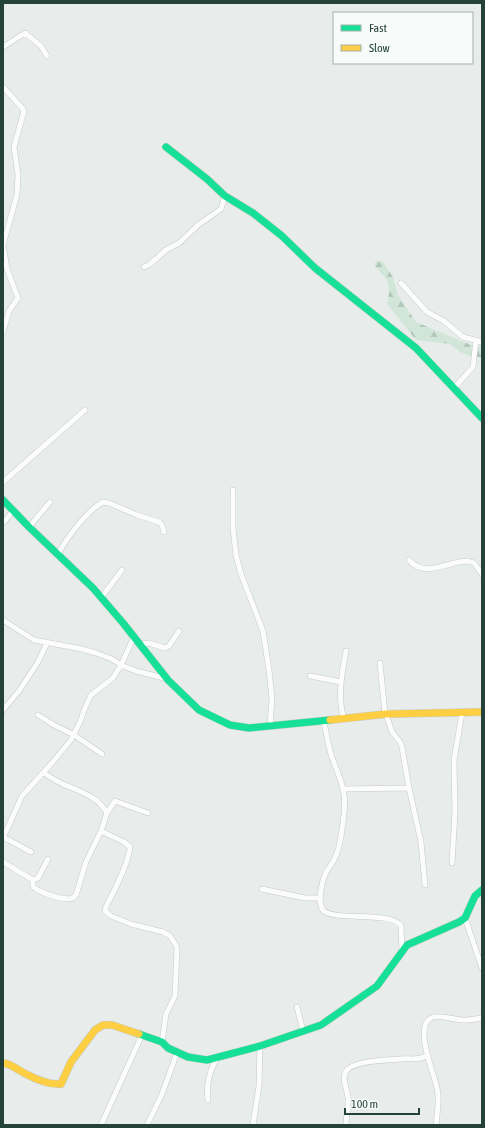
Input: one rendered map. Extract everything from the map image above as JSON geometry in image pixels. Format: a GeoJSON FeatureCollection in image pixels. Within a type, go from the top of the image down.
{"type":"FeatureCollection","features":[{"type":"Feature","properties":{"kind":"street"},"geometry":{"type":"LineString","coordinates":[[3,47],[25,33],[41,46],[47,56]]}},
{"type":"Feature","properties":{"kind":"street"},"geometry":{"type":"LineString","coordinates":[[3,87],[24,111],[14,147],[18,176],[17,196],[4,245],[7,269],[18,298],[9,311],[3,332]]}},
{"type":"Feature","properties":{"kind":"street"},"geometry":{"type":"LineString","coordinates":[[166,147],[207,178],[225,196],[253,213],[282,236],[315,268],[416,348],[482,418]]}},
{"type":"Feature","properties":{"kind":"street"},"geometry":{"type":"LineString","coordinates":[[144,267],[150,264],[166,250],[179,243],[198,225],[221,209],[225,196]]}},
{"type":"Feature","properties":{"kind":"street"},"geometry":{"type":"LineString","coordinates":[[401,284],[427,312],[444,321],[463,338],[479,341],[473,367],[454,388]]}},
{"type":"Feature","properties":{"kind":"street"},"geometry":{"type":"LineString","coordinates":[[3,482],[85,410]]}},
{"type":"Feature","properties":{"kind":"street"},"geometry":{"type":"LineString","coordinates":[[233,490],[233,528],[236,556],[241,574],[263,631],[272,698],[270,726]]}},
{"type":"Feature","properties":{"kind":"street"},"geometry":{"type":"LineString","coordinates":[[3,500],[28,527],[101,598],[143,647],[168,680],[199,710],[230,725],[249,728],[385,714],[482,713]]}},
{"type":"Feature","properties":{"kind":"street"},"geometry":{"type":"LineString","coordinates":[[28,527],[50,502]]}},
{"type":"Feature","properties":{"kind":"street"},"geometry":{"type":"LineString","coordinates":[[58,555],[69,536],[88,515],[103,502],[159,522],[162,525],[164,532]]}},
{"type":"Feature","properties":{"kind":"street"},"geometry":{"type":"LineString","coordinates":[[3,523],[13,511]]}},
{"type":"Feature","properties":{"kind":"street"},"geometry":{"type":"LineString","coordinates":[[409,560],[414,566],[425,569],[468,561],[474,563],[482,573]]}},
{"type":"Feature","properties":{"kind":"street"},"geometry":{"type":"LineString","coordinates":[[101,598],[122,570]]}},
{"type":"Feature","properties":{"kind":"street"},"geometry":{"type":"LineString","coordinates":[[3,620],[34,640],[96,653],[136,671],[168,680]]}},
{"type":"Feature","properties":{"kind":"street"},"geometry":{"type":"LineString","coordinates":[[143,647],[144,644],[150,643],[165,648],[169,646],[179,631]]}},
{"type":"Feature","properties":{"kind":"street"},"geometry":{"type":"LineString","coordinates":[[31,852],[3,838],[22,796],[44,773],[74,735],[91,695],[113,678],[121,665],[134,636]]}},
{"type":"Feature","properties":{"kind":"street"},"geometry":{"type":"LineString","coordinates":[[3,710],[19,691],[38,662],[47,643]]}},
{"type":"Feature","properties":{"kind":"street"},"geometry":{"type":"LineString","coordinates":[[344,719],[341,708],[341,682],[346,651]]}},
{"type":"Feature","properties":{"kind":"street"},"geometry":{"type":"LineString","coordinates":[[380,663],[385,714],[392,732],[402,747],[420,842],[425,885]]}},
{"type":"Feature","properties":{"kind":"street"},"geometry":{"type":"LineString","coordinates":[[310,676],[341,682]]}},
{"type":"Feature","properties":{"kind":"street"},"geometry":{"type":"LineString","coordinates":[[452,863],[455,802],[454,760],[462,713]]}},
{"type":"Feature","properties":{"kind":"street"},"geometry":{"type":"LineString","coordinates":[[38,715],[74,735],[102,754]]}},
{"type":"Feature","properties":{"kind":"street"},"geometry":{"type":"LineString","coordinates":[[324,721],[331,754],[343,789],[345,810],[339,845],[334,861],[324,879],[320,898],[322,908],[325,912],[334,916],[369,916],[399,923],[401,926],[402,951]]}},
{"type":"Feature","properties":{"kind":"street"},"geometry":{"type":"LineString","coordinates":[[44,773],[61,783],[89,795],[107,813]]}},
{"type":"Feature","properties":{"kind":"street"},"geometry":{"type":"LineString","coordinates":[[343,789],[409,788]]}},
{"type":"Feature","properties":{"kind":"street"},"geometry":{"type":"LineString","coordinates":[[33,880],[33,886],[38,890],[63,899],[73,898],[76,895],[86,862],[101,832],[107,813],[115,801],[148,813]]}},
{"type":"Feature","properties":{"kind":"street"},"geometry":{"type":"LineString","coordinates":[[101,832],[130,846],[124,867],[105,911],[111,916],[131,924],[163,932],[170,936],[177,948],[175,996],[166,1014],[162,1042]]}},
{"type":"Feature","properties":{"kind":"street"},"geometry":{"type":"LineString","coordinates":[[33,880],[38,878],[48,859]]}},
{"type":"Feature","properties":{"kind":"street"},"geometry":{"type":"LineString","coordinates":[[3,862],[33,880]]}},
{"type":"Feature","properties":{"kind":"street"},"geometry":{"type":"LineString","coordinates":[[262,888],[304,898],[320,898]]}},
{"type":"Feature","properties":{"kind":"street"},"geometry":{"type":"LineString","coordinates":[[3,1063],[13,1065],[36,1078],[61,1084],[71,1062],[95,1030],[103,1025],[112,1025],[162,1042],[168,1048],[188,1057],[207,1060],[260,1046],[303,1032],[326,1022],[344,1008],[370,993],[384,979],[407,945],[452,926],[465,918],[475,896],[482,890]]}},
{"type":"Feature","properties":{"kind":"street"},"geometry":{"type":"LineString","coordinates":[[465,918],[482,968]]}},
{"type":"Feature","properties":{"kind":"street"},"geometry":{"type":"LineString","coordinates":[[297,1007],[303,1032]]}},
{"type":"Feature","properties":{"kind":"street"},"geometry":{"type":"LineString","coordinates":[[436,1125],[438,1089],[428,1055],[423,1031],[424,1024],[427,1020],[437,1016],[464,1020],[482,1018]]}},
{"type":"Feature","properties":{"kind":"street"},"geometry":{"type":"LineString","coordinates":[[101,1125],[142,1035]]}},
{"type":"Feature","properties":{"kind":"street"},"geometry":{"type":"LineString","coordinates":[[253,1125],[259,1086],[260,1046]]}},
{"type":"Feature","properties":{"kind":"street"},"geometry":{"type":"LineString","coordinates":[[147,1125],[164,1089],[178,1053]]}},
{"type":"Feature","properties":{"kind":"street"},"geometry":{"type":"LineString","coordinates":[[346,1125],[348,1098],[344,1078],[345,1073],[350,1066],[365,1062],[419,1059],[428,1055]]}},
{"type":"Feature","properties":{"kind":"street"},"geometry":{"type":"LineString","coordinates":[[208,1100],[209,1073],[217,1058]]}},
{"type":"Feature","properties":{"kind":"green space"},"geometry":{"type":"Polygon","coordinates":[[[376,261],[383,262],[393,277],[398,295],[416,322],[482,348],[482,358],[470,356],[460,352],[450,344],[416,340],[387,304],[389,292],[388,283],[383,274],[374,266],[376,261]]]}},
{"type":"Feature","properties":{"kind":"traffic: fast"},"geometry":{"type":"LineString","coordinates":[[166,147],[207,179],[225,196],[253,213],[282,236],[315,268],[416,348],[482,418]]}},
{"type":"Feature","properties":{"kind":"traffic: fast"},"geometry":{"type":"LineString","coordinates":[[3,500],[93,588],[168,680],[199,710],[230,725],[249,728],[330,720]]}},
{"type":"Feature","properties":{"kind":"traffic: fast"},"geometry":{"type":"LineString","coordinates":[[139,1034],[162,1042],[168,1048],[188,1057],[207,1060],[260,1046],[321,1025],[377,986],[407,945],[465,918],[475,896],[482,890]]}},
{"type":"Feature","properties":{"kind":"traffic: slow"},"geometry":{"type":"LineString","coordinates":[[330,720],[386,714],[482,712]]}},
{"type":"Feature","properties":{"kind":"traffic: slow"},"geometry":{"type":"LineString","coordinates":[[3,1063],[42,1081],[51,1084],[61,1084],[71,1062],[95,1030],[103,1025],[112,1025],[139,1034]]}}]}
